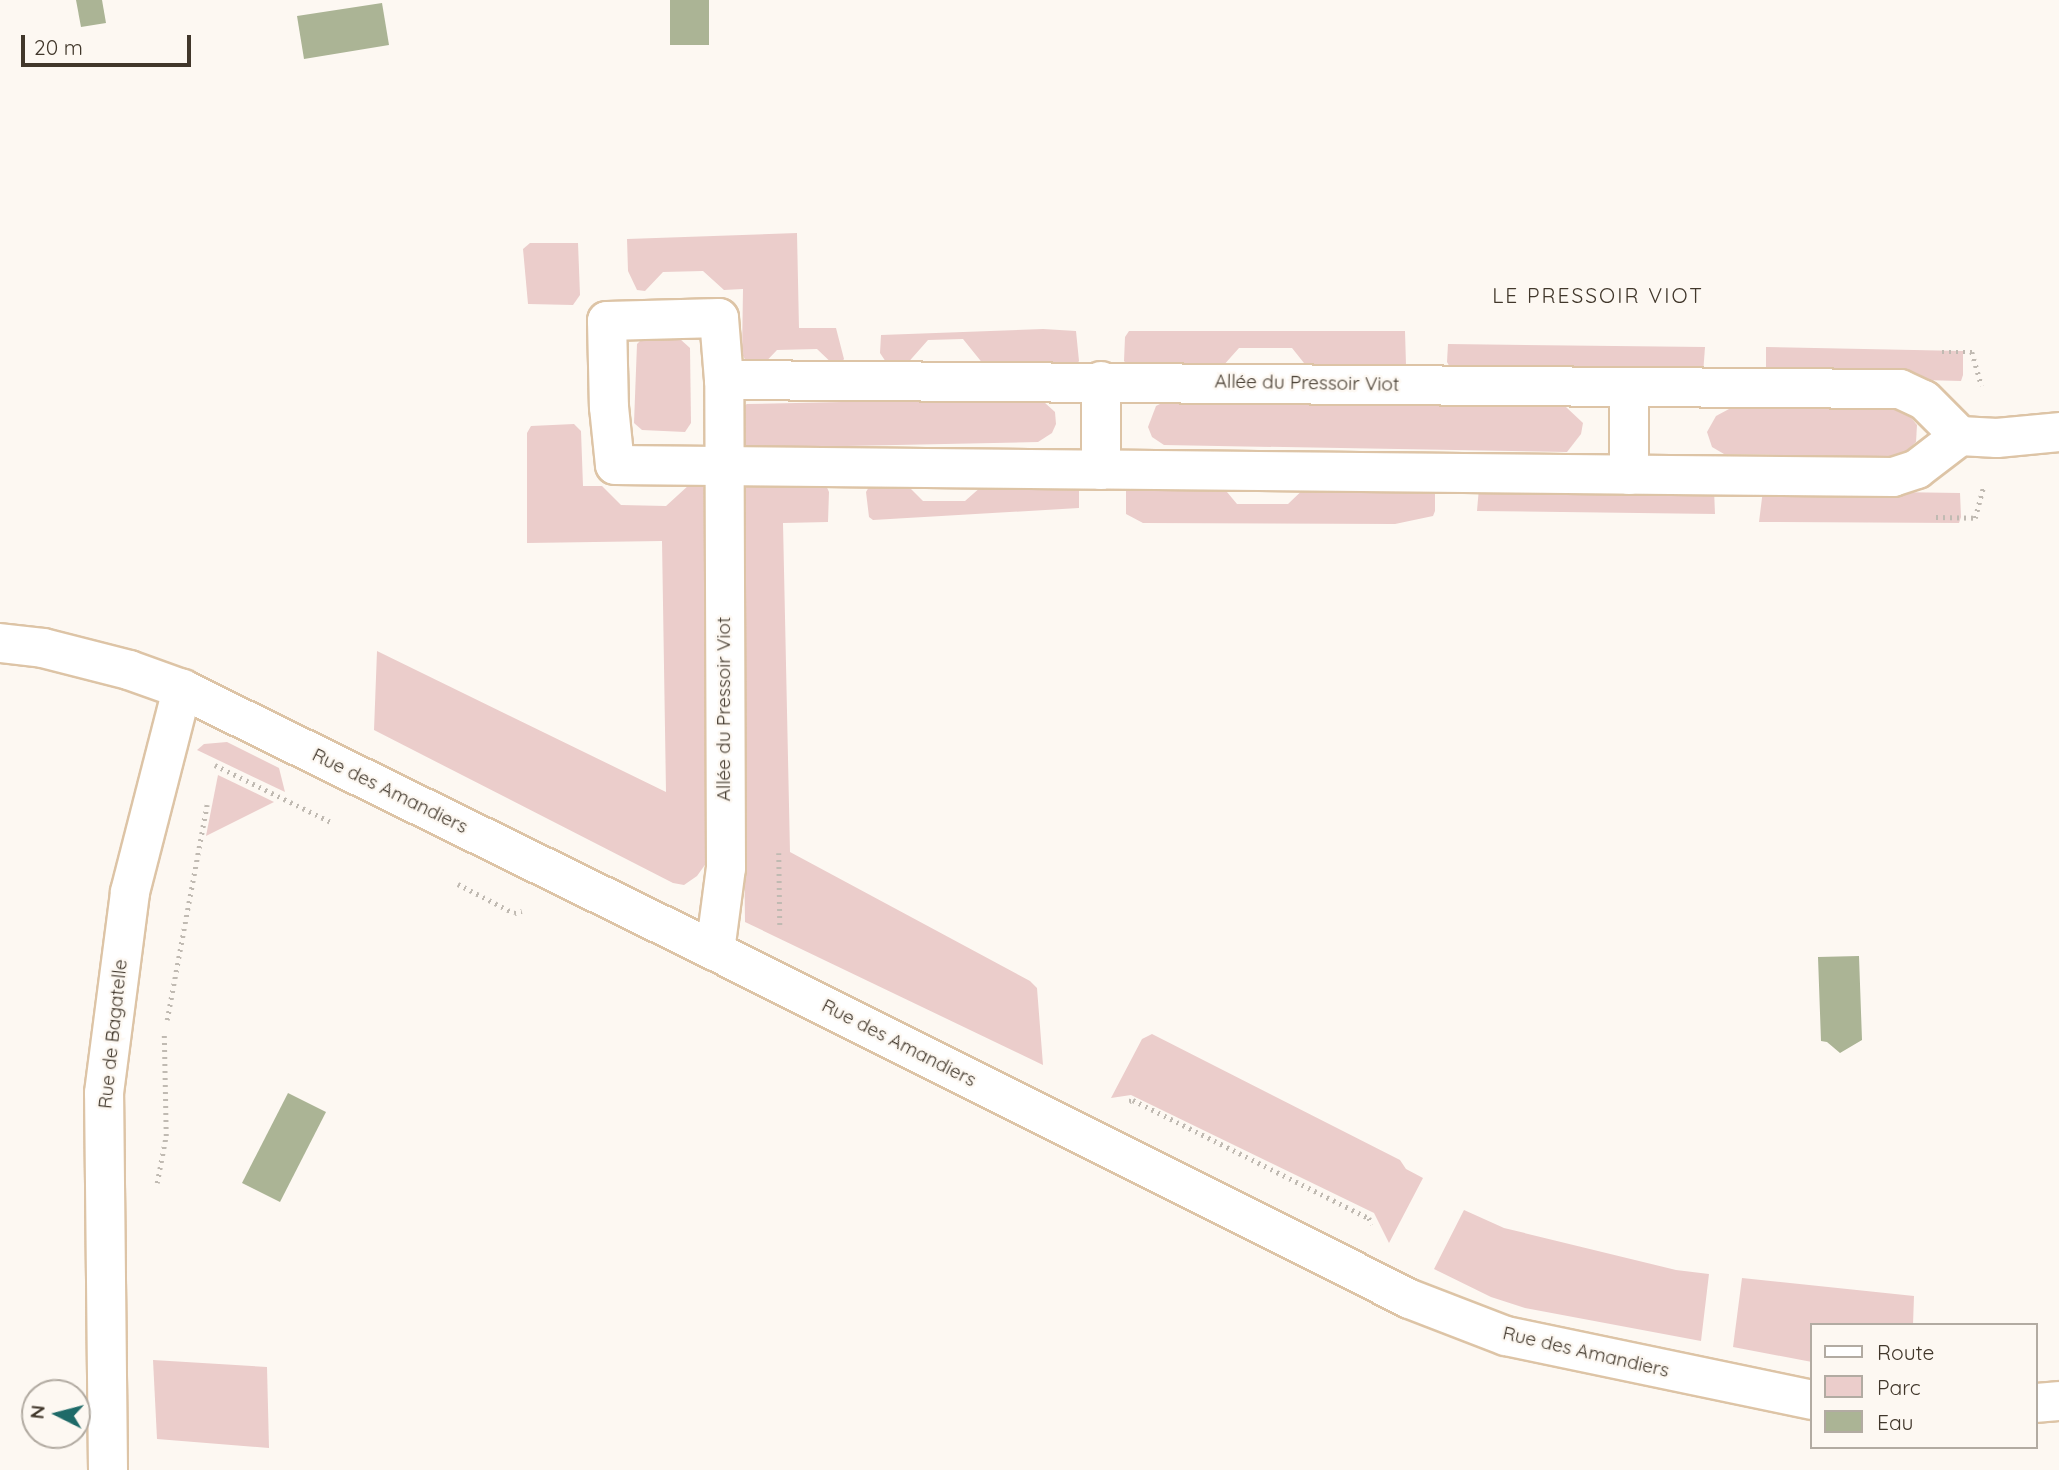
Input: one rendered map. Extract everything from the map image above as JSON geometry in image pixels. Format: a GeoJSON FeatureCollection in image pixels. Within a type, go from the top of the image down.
{"type":"FeatureCollection","features":[{"type":"Feature","properties":{"kind":"street"},"geometry":{"type":"LineString","coordinates":[[724,380],[719,318],[607,321],[608,407],[615,465],[1893,477],[1917,469],[1959,436],[1997,438],[2059,432]]}},
{"type":"Feature","properties":{"kind":"street","name":"Allée du Pressoir Viot"},"geometry":{"type":"LineString","coordinates":[[715,951],[726,868],[722,466],[724,380],[1900,389],[1924,400],[1959,436]]}},
{"type":"Feature","properties":{"kind":"street"},"geometry":{"type":"LineString","coordinates":[[1101,381],[1101,470]]}},
{"type":"Feature","properties":{"kind":"street"},"geometry":{"type":"LineString","coordinates":[[1629,387],[1629,475]]}},
{"type":"Feature","properties":{"kind":"street","name":"Rue des Amandiers"},"geometry":{"type":"LineString","coordinates":[[0,643],[43,648],[129,670],[183,690],[715,951],[1409,1299],[1506,1336],[1811,1400]]}},
{"type":"Feature","properties":{"kind":"street","name":"Rue de Bagatelle"},"geometry":{"type":"LineString","coordinates":[[108,1470],[104,1093],[130,892],[183,690]]}},
{"type":"Feature","properties":{"kind":"street"},"geometry":{"type":"LineString","coordinates":[[2038,1403],[2059,1401]]}},
{"type":"Feature","properties":{"kind":"path"},"geometry":{"type":"LineString","coordinates":[[168,743],[215,765],[212,779]]}},
{"type":"Feature","properties":{"kind":"path"},"geometry":{"type":"LineString","coordinates":[[156,1190],[166,1136],[164,1033],[209,792]]}},
{"type":"Feature","properties":{"kind":"green space"},"geometry":{"type":"Polygon","coordinates":[[[797,233],[799,328],[836,328],[844,359],[837,368],[817,349],[777,350],[759,369],[747,363],[742,354],[743,289],[724,290],[703,271],[663,272],[645,291],[637,290],[628,271],[627,239],[797,233]]]}},
{"type":"Feature","properties":{"kind":"green space"},"geometry":{"type":"Polygon","coordinates":[[[530,243],[578,243],[580,295],[573,305],[528,304],[523,249],[530,243]]]}},
{"type":"Feature","properties":{"kind":"green space"},"geometry":{"type":"Polygon","coordinates":[[[1043,329],[1076,331],[1079,361],[1076,365],[984,365],[963,339],[928,340],[905,366],[890,368],[880,353],[881,335],[1043,329]]]}},
{"type":"Feature","properties":{"kind":"green space"},"geometry":{"type":"Polygon","coordinates":[[[1129,331],[1405,331],[1406,365],[1398,370],[1308,368],[1292,348],[1239,348],[1222,367],[1129,367],[1124,361],[1125,337],[1129,331]]]}},
{"type":"Feature","properties":{"kind":"green space"},"geometry":{"type":"Polygon","coordinates":[[[680,339],[690,348],[691,423],[685,432],[642,430],[634,423],[637,344],[641,340],[680,339]]]}},
{"type":"Feature","properties":{"kind":"green space"},"geometry":{"type":"Polygon","coordinates":[[[1448,344],[1705,347],[1703,374],[1451,369],[1447,362],[1448,344]]]}},
{"type":"Feature","properties":{"kind":"green space"},"geometry":{"type":"Polygon","coordinates":[[[1766,347],[1963,351],[1963,375],[1961,381],[1773,376],[1766,373],[1766,347]]]}},
{"type":"Feature","properties":{"kind":"green space"},"geometry":{"type":"Polygon","coordinates":[[[1166,401],[1566,407],[1583,423],[1581,434],[1567,452],[1164,445],[1152,437],[1148,427],[1156,406],[1166,401]]]}},
{"type":"Feature","properties":{"kind":"green space"},"geometry":{"type":"Polygon","coordinates":[[[1044,402],[1055,412],[1056,424],[1052,433],[1038,442],[751,448],[738,445],[741,407],[747,404],[1044,402]]]}},
{"type":"Feature","properties":{"kind":"green space"},"geometry":{"type":"Polygon","coordinates":[[[1729,409],[1899,409],[1909,415],[1917,425],[1916,442],[1900,457],[1724,454],[1712,447],[1707,432],[1716,416],[1729,409]]]}},
{"type":"Feature","properties":{"kind":"green space"},"geometry":{"type":"Polygon","coordinates":[[[574,424],[581,431],[583,486],[602,486],[621,505],[666,506],[689,485],[700,482],[706,491],[707,862],[697,876],[684,885],[673,883],[374,730],[377,651],[666,792],[662,541],[527,543],[527,433],[531,426],[574,424]]]}},
{"type":"Feature","properties":{"kind":"green space"},"geometry":{"type":"Polygon","coordinates":[[[990,479],[1079,485],[1079,508],[873,520],[869,517],[866,492],[872,482],[903,481],[923,501],[965,501],[990,479]]]}},
{"type":"Feature","properties":{"kind":"green space"},"geometry":{"type":"Polygon","coordinates":[[[1137,479],[1217,480],[1237,504],[1288,504],[1311,482],[1435,489],[1435,511],[1433,516],[1395,524],[1143,523],[1126,514],[1126,490],[1137,479]]]}},
{"type":"Feature","properties":{"kind":"green space"},"geometry":{"type":"Polygon","coordinates":[[[824,481],[829,492],[828,522],[783,523],[790,852],[1030,981],[1037,988],[1043,1065],[745,922],[740,490],[752,482],[824,481]]]}},
{"type":"Feature","properties":{"kind":"green space"},"geometry":{"type":"Polygon","coordinates":[[[1479,488],[1714,489],[1715,514],[1477,511],[1479,488]]]}},
{"type":"Feature","properties":{"kind":"green space"},"geometry":{"type":"Polygon","coordinates":[[[1763,490],[1960,493],[1961,517],[1959,523],[1759,522],[1763,490]]]}},
{"type":"Feature","properties":{"kind":"green space"},"geometry":{"type":"Polygon","coordinates":[[[227,742],[279,768],[285,792],[197,750],[204,744],[227,742]]]}},
{"type":"Feature","properties":{"kind":"green space"},"geometry":{"type":"Polygon","coordinates":[[[218,775],[274,802],[206,836],[218,775]]]}},
{"type":"Feature","properties":{"kind":"green space"},"geometry":{"type":"Polygon","coordinates":[[[1152,1034],[1400,1160],[1406,1169],[1423,1178],[1389,1243],[1374,1213],[1131,1095],[1111,1098],[1142,1039],[1152,1034]]]}},
{"type":"Feature","properties":{"kind":"green space"},"geometry":{"type":"Polygon","coordinates":[[[1464,1210],[1504,1228],[1676,1270],[1709,1274],[1701,1341],[1525,1308],[1491,1297],[1434,1269],[1464,1210]]]}},
{"type":"Feature","properties":{"kind":"green space"},"geometry":{"type":"Polygon","coordinates":[[[1742,1278],[1914,1296],[1913,1323],[1811,1323],[1811,1362],[1733,1347],[1742,1278]]]}},
{"type":"Feature","properties":{"kind":"green space"},"geometry":{"type":"Polygon","coordinates":[[[153,1360],[267,1367],[269,1448],[157,1439],[153,1360]]]}},
{"type":"Feature","properties":{"kind":"water"},"geometry":{"type":"Polygon","coordinates":[[[76,0],[102,0],[106,23],[81,27],[76,0]]]}},
{"type":"Feature","properties":{"kind":"water"},"geometry":{"type":"Polygon","coordinates":[[[670,0],[709,0],[709,45],[670,45],[670,0]]]}},
{"type":"Feature","properties":{"kind":"water"},"geometry":{"type":"Polygon","coordinates":[[[382,3],[389,45],[304,59],[297,16],[382,3]]]}},
{"type":"Feature","properties":{"kind":"water"},"geometry":{"type":"Polygon","coordinates":[[[1859,956],[1862,1040],[1840,1053],[1827,1042],[1821,1041],[1818,957],[1859,956]]]}},
{"type":"Feature","properties":{"kind":"water"},"geometry":{"type":"Polygon","coordinates":[[[288,1093],[326,1112],[280,1202],[242,1183],[288,1093]]]}},
{"type":"Feature","properties":{"kind":"district","name":"LE PRESSOIR VIOT"},"geometry":{"type":"Point","coordinates":[1598,295]}}]}
